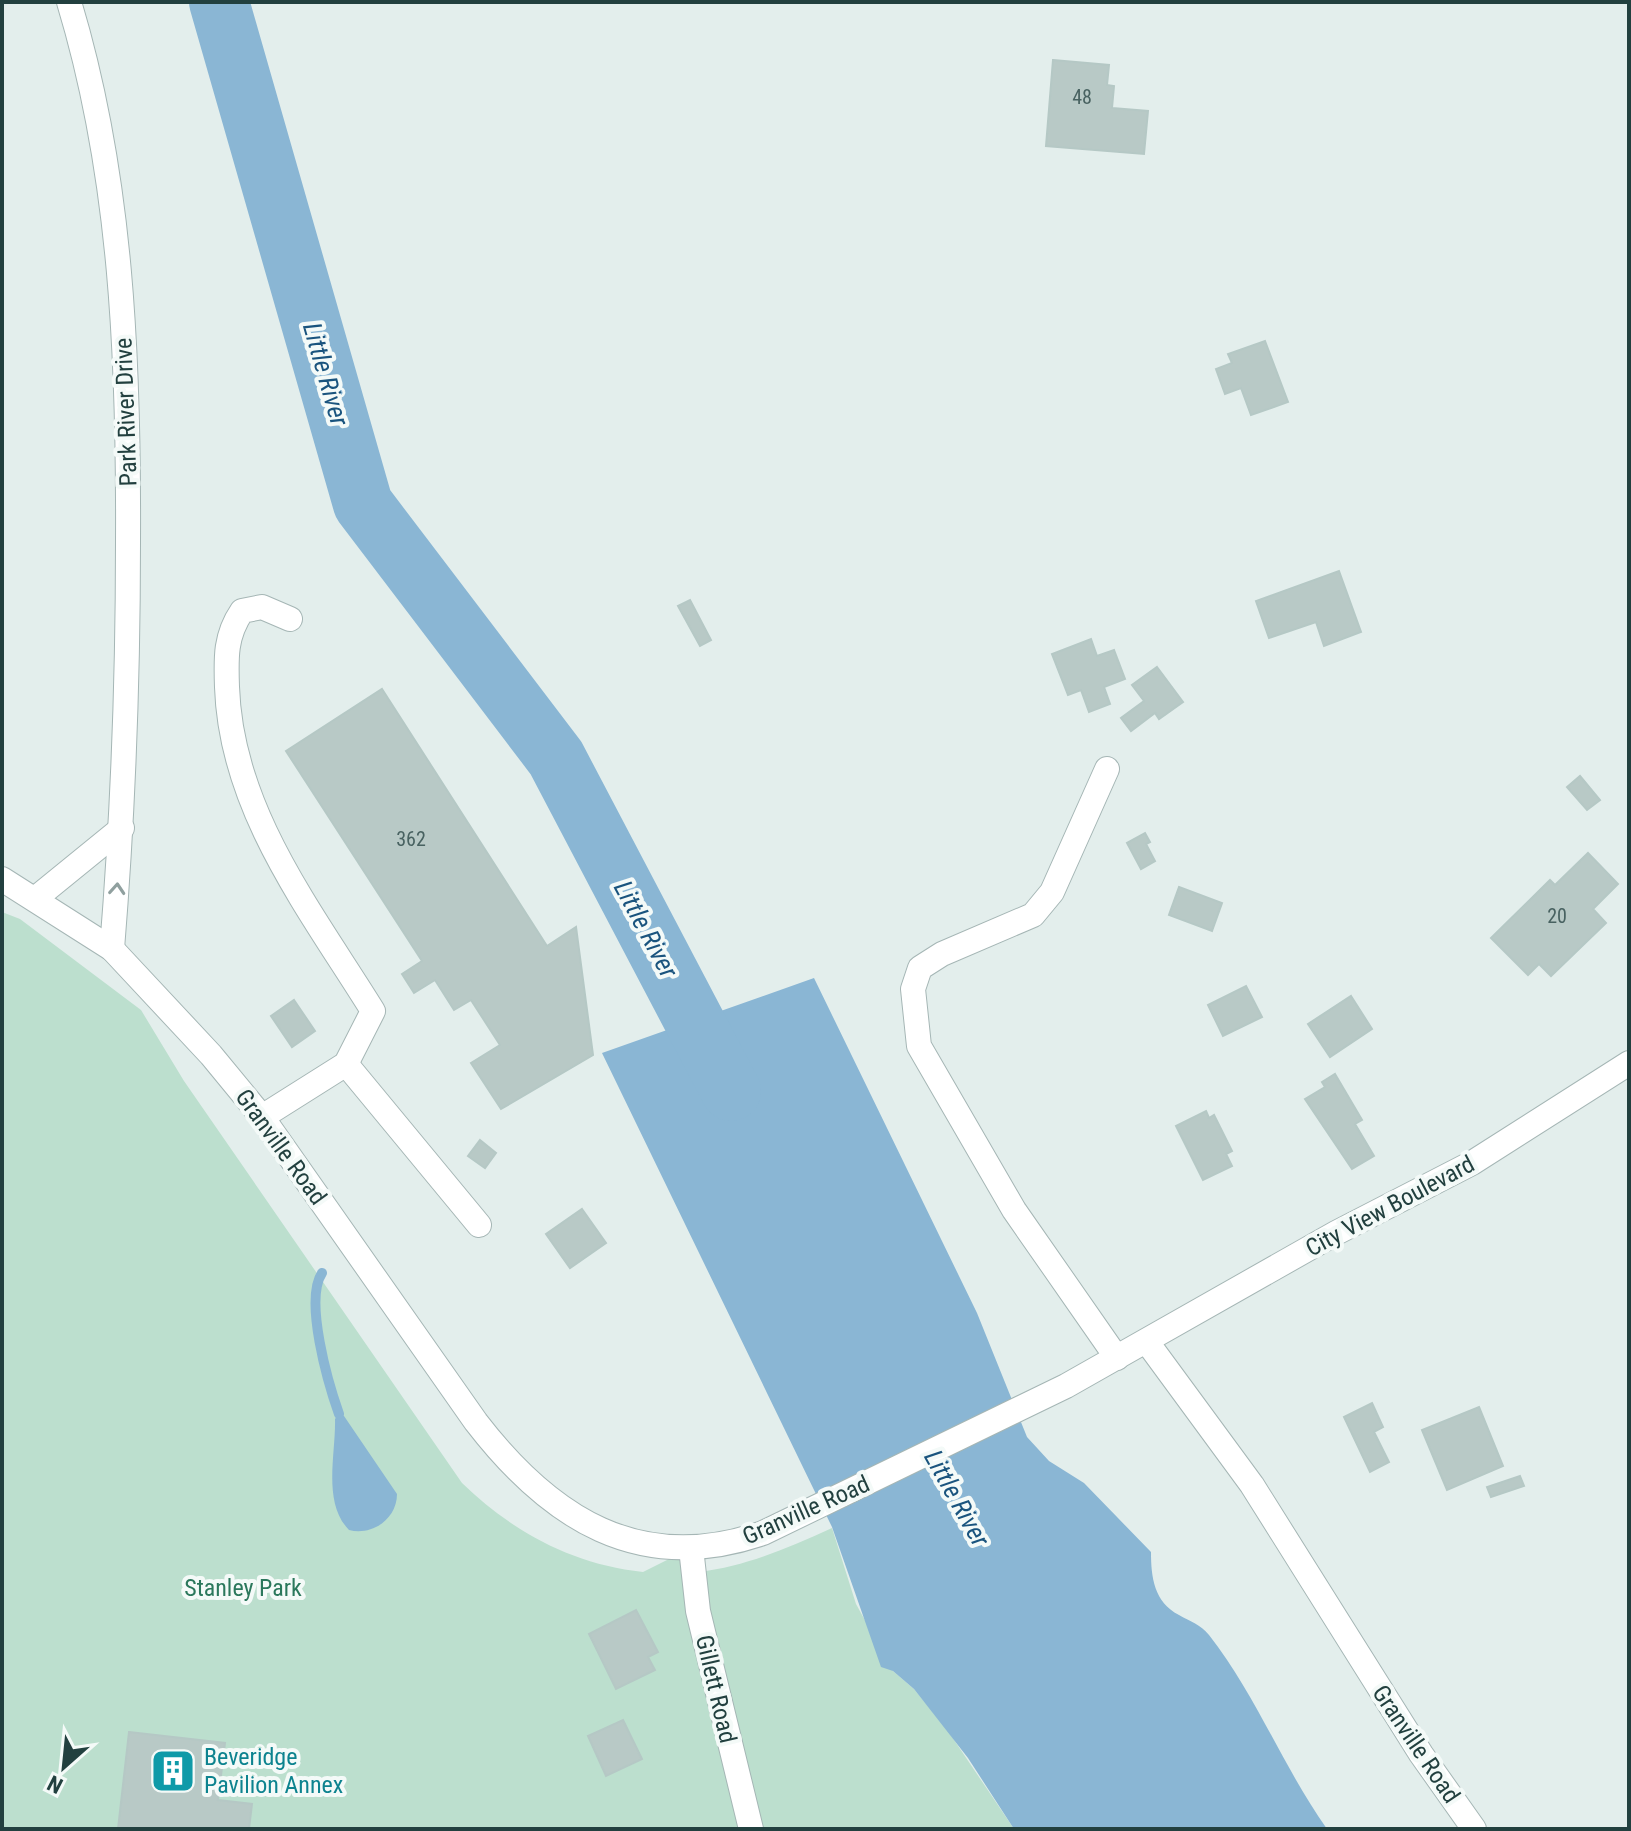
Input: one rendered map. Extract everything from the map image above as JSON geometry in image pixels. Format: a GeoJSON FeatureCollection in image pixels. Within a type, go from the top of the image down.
{"type":"FeatureCollection","features":[{"type":"Feature","properties":{"kind":"street","name":"Park River Drive"},"geometry":{"type":"LineString","coordinates":[[69,2],[103,135],[126,354],[128,618],[122,828],[112,949]]}},
{"type":"Feature","properties":{"kind":"street"},"geometry":{"type":"LineString","coordinates":[[262,1117],[346,1064],[373,1011],[270,844],[239,773],[227,707],[226,654],[230,629],[242,611],[262,607],[290,619]]}},
{"type":"Feature","properties":{"kind":"street"},"geometry":{"type":"LineString","coordinates":[[1107,769],[1052,892],[1033,915],[931,961],[920,968],[913,989],[919,1046],[1014,1210],[1117,1358]]}},
{"type":"Feature","properties":{"kind":"street"},"geometry":{"type":"LineString","coordinates":[[36,898],[122,828]]}},
{"type":"Feature","properties":{"kind":"street","name":"Granville Road"},"geometry":{"type":"LineString","coordinates":[[2,879],[112,949],[166,1004],[262,1117],[476,1422],[513,1468],[544,1498],[590,1525],[636,1541],[691,1548],[735,1543],[763,1533],[1066,1386],[1147,1342],[1252,1485],[1421,1754],[1474,1829]]}},
{"type":"Feature","properties":{"kind":"street","name":"City View Boulevard"},"geometry":{"type":"LineString","coordinates":[[1147,1342],[1336,1233],[1472,1163],[1629,1063]]}},
{"type":"Feature","properties":{"kind":"street"},"geometry":{"type":"LineString","coordinates":[[346,1064],[479,1225]]}},
{"type":"Feature","properties":{"kind":"street","name":"Gillett Road"},"geometry":{"type":"LineString","coordinates":[[691,1548],[698,1611],[751,1829]]}},
{"type":"Feature","properties":{"kind":"green space","name":"Stanley Park"},"geometry":{"type":"Polygon","coordinates":[[[2,912],[20,919],[141,1010],[184,1081],[462,1483],[481,1501],[545,1543],[592,1562],[643,1572],[691,1548],[699,1572],[734,1565],[832,1528],[856,1604],[893,1671],[914,1689],[948,1731],[1014,1829],[2,1829],[2,912]]]}},
{"type":"Feature","properties":{"kind":"water"},"geometry":{"type":"Polygon","coordinates":[[[814,978],[977,1313],[1027,1437],[1049,1461],[1084,1483],[1151,1552],[1153,1579],[1159,1596],[1171,1610],[1206,1631],[1226,1658],[1327,1829],[1014,1829],[968,1758],[914,1689],[893,1671],[881,1667],[832,1527],[602,1053],[814,978]]]}},
{"type":"Feature","properties":{"kind":"water"},"geometry":{"type":"Polygon","coordinates":[[[339,1414],[344,1416],[397,1494],[393,1511],[374,1528],[349,1530],[336,1506],[332,1477],[335,1419],[339,1414]]]}},
{"type":"Feature","properties":{"kind":"building"},"geometry":{"type":"Polygon","coordinates":[[[1053,60],[1109,65],[1107,85],[1114,86],[1112,108],[1148,111],[1144,154],[1046,146],[1053,60]]]}},
{"type":"Feature","properties":{"kind":"building"},"geometry":{"type":"Polygon","coordinates":[[[1265,341],[1288,402],[1251,415],[1241,388],[1225,394],[1216,369],[1232,363],[1228,354],[1265,341]]]}},
{"type":"Feature","properties":{"kind":"building"},"geometry":{"type":"Polygon","coordinates":[[[1339,571],[1361,632],[1324,646],[1316,622],[1269,638],[1256,601],[1339,571]]]}},
{"type":"Feature","properties":{"kind":"building"},"geometry":{"type":"Polygon","coordinates":[[[690,600],[711,640],[700,646],[678,606],[690,600]]]}},
{"type":"Feature","properties":{"kind":"building"},"geometry":{"type":"Polygon","coordinates":[[[1091,639],[1097,656],[1114,650],[1125,679],[1104,687],[1110,704],[1089,712],[1081,690],[1068,695],[1052,654],[1091,639]]]}},
{"type":"Feature","properties":{"kind":"building"},"geometry":{"type":"Polygon","coordinates":[[[1157,667],[1183,702],[1159,719],[1155,713],[1131,731],[1121,718],[1144,701],[1132,685],[1157,667]]]}},
{"type":"Feature","properties":{"kind":"building"},"geometry":{"type":"Polygon","coordinates":[[[382,689],[547,946],[576,927],[593,1055],[501,1109],[471,1063],[500,1045],[471,1000],[454,1010],[435,980],[414,993],[402,974],[422,961],[286,751],[382,689]]]}},
{"type":"Feature","properties":{"kind":"building"},"geometry":{"type":"Polygon","coordinates":[[[1580,776],[1600,800],[1587,810],[1567,787],[1580,776]]]}},
{"type":"Feature","properties":{"kind":"building"},"geometry":{"type":"Polygon","coordinates":[[[1145,833],[1150,842],[1146,844],[1155,861],[1141,869],[1127,843],[1145,833]]]}},
{"type":"Feature","properties":{"kind":"building"},"geometry":{"type":"Polygon","coordinates":[[[1588,853],[1618,884],[1593,909],[1606,923],[1551,976],[1539,964],[1528,975],[1491,938],[1550,880],[1555,885],[1588,853]]]}},
{"type":"Feature","properties":{"kind":"building"},"geometry":{"type":"Polygon","coordinates":[[[1179,887],[1222,903],[1212,931],[1169,915],[1179,887]]]}},
{"type":"Feature","properties":{"kind":"building"},"geometry":{"type":"Polygon","coordinates":[[[1246,986],[1262,1017],[1223,1036],[1208,1005],[1246,986]]]}},
{"type":"Feature","properties":{"kind":"building"},"geometry":{"type":"Polygon","coordinates":[[[1351,996],[1372,1029],[1330,1057],[1308,1024],[1351,996]]]}},
{"type":"Feature","properties":{"kind":"building"},"geometry":{"type":"Polygon","coordinates":[[[294,1000],[315,1031],[292,1047],[271,1016],[294,1000]]]}},
{"type":"Feature","properties":{"kind":"building"},"geometry":{"type":"Polygon","coordinates":[[[1335,1074],[1362,1120],[1355,1124],[1374,1156],[1352,1169],[1305,1099],[1325,1087],[1322,1082],[1335,1074]]]}},
{"type":"Feature","properties":{"kind":"building"},"geometry":{"type":"Polygon","coordinates":[[[1206,1111],[1209,1118],[1214,1115],[1232,1151],[1226,1154],[1232,1166],[1203,1180],[1176,1126],[1206,1111]]]}},
{"type":"Feature","properties":{"kind":"building"},"geometry":{"type":"Polygon","coordinates":[[[480,1140],[496,1153],[485,1168],[468,1156],[480,1140]]]}},
{"type":"Feature","properties":{"kind":"building"},"geometry":{"type":"Polygon","coordinates":[[[582,1209],[606,1243],[570,1268],[546,1234],[582,1209]]]}},
{"type":"Feature","properties":{"kind":"building"},"geometry":{"type":"Polygon","coordinates":[[[1372,1403],[1383,1427],[1374,1432],[1389,1462],[1370,1472],[1344,1417],[1372,1403]]]}},
{"type":"Feature","properties":{"kind":"building"},"geometry":{"type":"Polygon","coordinates":[[[1479,1407],[1503,1466],[1447,1490],[1422,1430],[1479,1407]]]}},
{"type":"Feature","properties":{"kind":"building"},"geometry":{"type":"Polygon","coordinates":[[[1520,1476],[1524,1486],[1491,1497],[1487,1487],[1520,1476]]]}},
{"type":"Feature","properties":{"kind":"building"},"geometry":{"type":"Polygon","coordinates":[[[636,1610],[658,1652],[648,1657],[655,1670],[616,1689],[589,1634],[636,1610]]]}},
{"type":"Feature","properties":{"kind":"building"},"geometry":{"type":"Polygon","coordinates":[[[623,1720],[642,1759],[606,1776],[588,1736],[623,1720]]]}},
{"type":"Feature","properties":{"kind":"building","name":"Beveridge Pavilion Annex"},"geometry":{"type":"Polygon","coordinates":[[[129,1732],[225,1743],[218,1800],[252,1804],[249,1829],[118,1829],[129,1732]]]}},
{"type":"Feature","properties":{"kind":"waterway","name":"Little River"},"geometry":{"type":"LineString","coordinates":[[219,2],[363,504],[556,758],[731,1091]]}},
{"type":"Feature","properties":{"kind":"waterway"},"geometry":{"type":"LineString","coordinates":[[322,1273],[317,1286],[317,1321],[324,1363],[339,1414]]}},
{"type":"Feature","properties":{"kind":"place","name":"Beveridge Pavilion Annex"},"geometry":{"type":"Point","coordinates":[173,1771]}}]}
